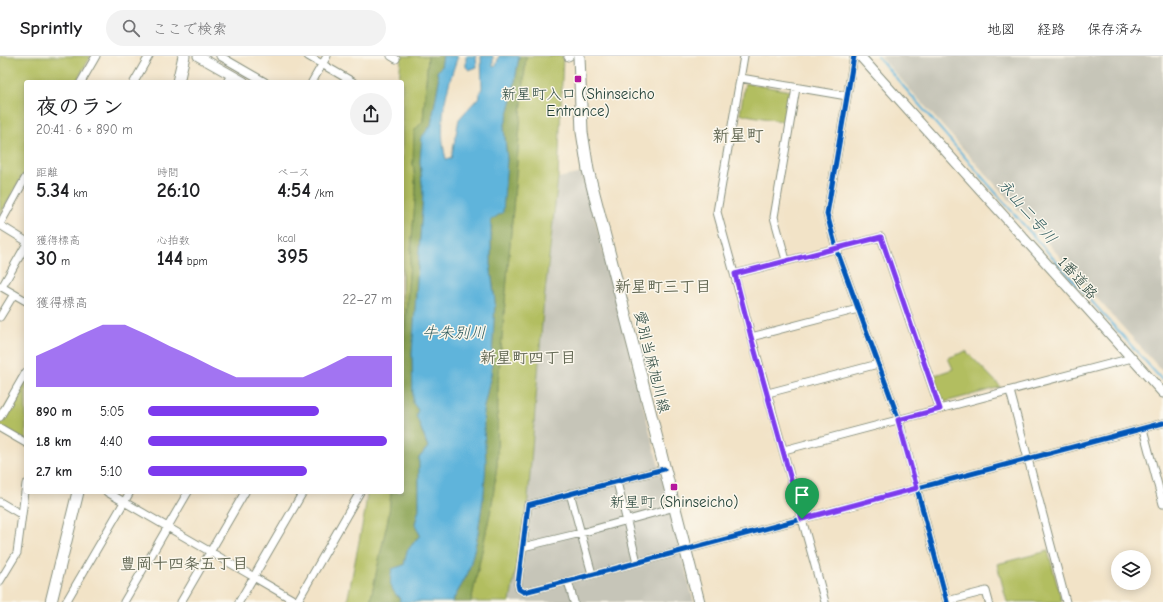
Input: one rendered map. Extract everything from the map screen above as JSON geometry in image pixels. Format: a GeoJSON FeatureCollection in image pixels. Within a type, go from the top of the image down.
{"type":"FeatureCollection","features":[{"type":"Feature","properties":{"kind":"main road"},"geometry":{"type":"LineString","coordinates":[[178,80],[184,56]]}},
{"type":"Feature","properties":{"kind":"main road","name":"愛別当麻旭川線"},"geometry":{"type":"LineString","coordinates":[[579,56],[582,132],[588,170],[664,469],[700,602]]}},
{"type":"Feature","properties":{"kind":"main road"},"geometry":{"type":"LineString","coordinates":[[54,601],[78,494]]}},
{"type":"Feature","properties":{"kind":"street"},"geometry":{"type":"LineString","coordinates":[[82,80],[96,56]]}},
{"type":"Feature","properties":{"kind":"street"},"geometry":{"type":"LineString","coordinates":[[135,80],[149,56]]}},
{"type":"Feature","properties":{"kind":"street"},"geometry":{"type":"LineString","coordinates":[[198,56],[229,78]]}},
{"type":"Feature","properties":{"kind":"street"},"geometry":{"type":"LineString","coordinates":[[220,56],[256,80]]}},
{"type":"Feature","properties":{"kind":"street"},"geometry":{"type":"LineString","coordinates":[[308,56],[350,80]]}},
{"type":"Feature","properties":{"kind":"street"},"geometry":{"type":"LineString","coordinates":[[313,80],[327,56]]}},
{"type":"Feature","properties":{"kind":"street"},"geometry":{"type":"LineString","coordinates":[[744,56],[718,212],[751,337],[784,450],[825,602]]}},
{"type":"Feature","properties":{"kind":"street"},"geometry":{"type":"LineString","coordinates":[[854,56],[827,214],[836,248],[898,420],[947,601],[986,591],[990,602]]}},
{"type":"Feature","properties":{"kind":"street","name":"1番道路"},"geometry":{"type":"LineString","coordinates":[[860,56],[1163,393]]}},
{"type":"Feature","properties":{"kind":"street"},"geometry":{"type":"LineString","coordinates":[[741,78],[847,96]]}},
{"type":"Feature","properties":{"kind":"street"},"geometry":{"type":"LineString","coordinates":[[786,260],[774,217],[796,88]]}},
{"type":"Feature","properties":{"kind":"street"},"geometry":{"type":"LineString","coordinates":[[23,191],[0,225],[24,240]]}},
{"type":"Feature","properties":{"kind":"street"},"geometry":{"type":"LineString","coordinates":[[735,274],[881,237],[940,409]]}},
{"type":"Feature","properties":{"kind":"street"},"geometry":{"type":"LineString","coordinates":[[24,248],[1,286],[24,300]]}},
{"type":"Feature","properties":{"kind":"street"},"geometry":{"type":"LineString","coordinates":[[0,317],[14,294]]}},
{"type":"Feature","properties":{"kind":"street"},"geometry":{"type":"LineString","coordinates":[[751,337],[858,309]]}},
{"type":"Feature","properties":{"kind":"street"},"geometry":{"type":"LineString","coordinates":[[784,450],[1132,358]]}},
{"type":"Feature","properties":{"kind":"street"},"geometry":{"type":"LineString","coordinates":[[768,393],[878,364]]}},
{"type":"Feature","properties":{"kind":"street"},"geometry":{"type":"LineString","coordinates":[[0,417],[24,375]]}},
{"type":"Feature","properties":{"kind":"street"},"geometry":{"type":"LineString","coordinates":[[1010,391],[1066,602]]}},
{"type":"Feature","properties":{"kind":"street"},"geometry":{"type":"LineString","coordinates":[[664,469],[528,505],[518,584],[521,591],[524,592],[568,581],[1163,423]]}},
{"type":"Feature","properties":{"kind":"street"},"geometry":{"type":"LineString","coordinates":[[0,428],[24,442]]}},
{"type":"Feature","properties":{"kind":"street"},"geometry":{"type":"LineString","coordinates":[[1143,428],[1163,504]]}},
{"type":"Feature","properties":{"kind":"street"},"geometry":{"type":"LineString","coordinates":[[617,482],[637,562]]}},
{"type":"Feature","properties":{"kind":"street"},"geometry":{"type":"LineString","coordinates":[[0,581],[2,571],[17,553],[25,494]]}},
{"type":"Feature","properties":{"kind":"street"},"geometry":{"type":"LineString","coordinates":[[110,494],[297,602],[359,494]]}},
{"type":"Feature","properties":{"kind":"street"},"geometry":{"type":"LineString","coordinates":[[66,602],[129,494]]}},
{"type":"Feature","properties":{"kind":"street"},"geometry":{"type":"LineString","coordinates":[[124,602],[187,494]]}},
{"type":"Feature","properties":{"kind":"street"},"geometry":{"type":"LineString","coordinates":[[181,602],[244,494]]}},
{"type":"Feature","properties":{"kind":"street"},"geometry":{"type":"LineString","coordinates":[[239,602],[303,494]]}},
{"type":"Feature","properties":{"kind":"street"},"geometry":{"type":"LineString","coordinates":[[570,494],[592,574]]}},
{"type":"Feature","properties":{"kind":"street"},"geometry":{"type":"LineString","coordinates":[[0,502],[22,515]]}},
{"type":"Feature","properties":{"kind":"street"},"geometry":{"type":"LineString","coordinates":[[523,546],[581,533],[675,507]]}},
{"type":"Feature","properties":{"kind":"street"},"geometry":{"type":"LineString","coordinates":[[568,581],[574,602]]}},
{"type":"Feature","properties":{"kind":"shaded area"},"geometry":{"type":"Polygon","coordinates":[[[880,56],[1163,56],[1163,372],[880,56]]]}},
{"type":"Feature","properties":{"kind":"shaded area"},"geometry":{"type":"Polygon","coordinates":[[[583,173],[694,602],[510,602],[528,499],[543,310],[558,178],[583,173]]]}},
{"type":"Feature","properties":{"kind":"green space"},"geometry":{"type":"Polygon","coordinates":[[[0,56],[91,56],[77,80],[24,80],[24,173],[0,215],[0,56]]]}},
{"type":"Feature","properties":{"kind":"green space"},"geometry":{"type":"Polygon","coordinates":[[[401,56],[428,56],[423,121],[413,163],[416,190],[404,336],[404,80],[399,80],[401,56]]]}},
{"type":"Feature","properties":{"kind":"green space"},"geometry":{"type":"Polygon","coordinates":[[[428,56],[443,56],[441,67],[437,72],[439,81],[431,125],[427,131],[420,160],[423,194],[412,353],[413,403],[419,410],[421,429],[428,447],[419,458],[419,509],[415,524],[420,535],[407,551],[404,565],[393,590],[400,600],[399,602],[370,602],[389,514],[391,494],[404,494],[404,336],[416,190],[413,163],[414,131],[423,121],[428,56]]]}},
{"type":"Feature","properties":{"kind":"green space"},"geometry":{"type":"Polygon","coordinates":[[[519,56],[526,56],[498,384],[497,465],[492,504],[471,602],[452,602],[468,573],[477,539],[484,492],[483,411],[491,374],[495,302],[491,270],[491,219],[507,160],[504,128],[512,99],[519,56]]]}},
{"type":"Feature","properties":{"kind":"green space"},"geometry":{"type":"Polygon","coordinates":[[[526,56],[563,56],[558,178],[543,310],[528,499],[510,602],[471,602],[492,504],[497,465],[498,384],[526,56]]]}},
{"type":"Feature","properties":{"kind":"green space"},"geometry":{"type":"Polygon","coordinates":[[[745,83],[791,91],[786,122],[740,114],[745,83]]]}},
{"type":"Feature","properties":{"kind":"green space"},"geometry":{"type":"Polygon","coordinates":[[[966,351],[1001,387],[941,403],[932,376],[953,369],[948,358],[966,351]]]}},
{"type":"Feature","properties":{"kind":"green space"},"geometry":{"type":"Polygon","coordinates":[[[24,375],[24,442],[0,428],[0,417],[24,375]]]}},
{"type":"Feature","properties":{"kind":"green space"},"geometry":{"type":"Polygon","coordinates":[[[367,494],[391,494],[389,514],[370,602],[347,602],[365,511],[367,494]]]}},
{"type":"Feature","properties":{"kind":"green space"},"geometry":{"type":"Polygon","coordinates":[[[1048,551],[1062,602],[1007,602],[997,564],[1048,551]]]}},
{"type":"Feature","properties":{"kind":"water","name":"牛朱別川"},"geometry":{"type":"Polygon","coordinates":[[[443,56],[458,56],[444,107],[442,133],[446,159],[451,159],[459,119],[478,98],[482,88],[481,56],[493,56],[493,67],[496,66],[499,56],[519,56],[512,99],[504,128],[507,160],[503,212],[491,220],[491,270],[495,302],[491,374],[483,411],[486,462],[484,492],[477,539],[468,573],[452,602],[399,602],[400,599],[391,586],[392,569],[404,565],[407,551],[420,535],[415,524],[419,509],[419,458],[428,447],[416,415],[418,410],[413,403],[412,353],[423,194],[420,161],[422,137],[431,125],[439,81],[437,72],[441,67],[443,56]]]}},
{"type":"Feature","properties":{"kind":"water"},"geometry":{"type":"Polygon","coordinates":[[[466,56],[476,56],[477,67],[469,70],[466,67],[466,56]]]}},
{"type":"Feature","properties":{"kind":"waterway","name":"永山二号川"},"geometry":{"type":"LineString","coordinates":[[877,56],[1036,239],[1163,381]]}},
{"type":"Feature","properties":{"kind":"cycle path"},"geometry":{"type":"LineString","coordinates":[[854,56],[827,214],[836,248],[899,420],[947,602]]}},
{"type":"Feature","properties":{"kind":"cycle path"},"geometry":{"type":"LineString","coordinates":[[664,469],[528,505],[518,584],[519,589],[524,592],[568,581],[1163,423]]}},
{"type":"Feature","properties":{"kind":"place","name":"新星町入口 (Shinseicho Entrance)"},"geometry":{"type":"Point","coordinates":[578,79]}},
{"type":"Feature","properties":{"kind":"place","name":"新星町 (Shinseicho)"},"geometry":{"type":"Point","coordinates":[674,487]}},
{"type":"Feature","properties":{"kind":"district","name":"新星町"},"geometry":{"type":"Point","coordinates":[738,135]}},
{"type":"Feature","properties":{"kind":"district","name":"新星町三丁目"},"geometry":{"type":"Point","coordinates":[663,286]}},
{"type":"Feature","properties":{"kind":"district","name":"新星町四丁目"},"geometry":{"type":"Point","coordinates":[528,357]}},
{"type":"Feature","properties":{"kind":"district","name":"豊岡十四条五丁目"},"geometry":{"type":"Point","coordinates":[184,563]}},
{"type":"Feature","properties":{"kind":"route"},"geometry":{"type":"LineString","coordinates":[[881,237],[940,409],[898,420],[917,488],[802,519],[735,274],[881,237]]}}]}
